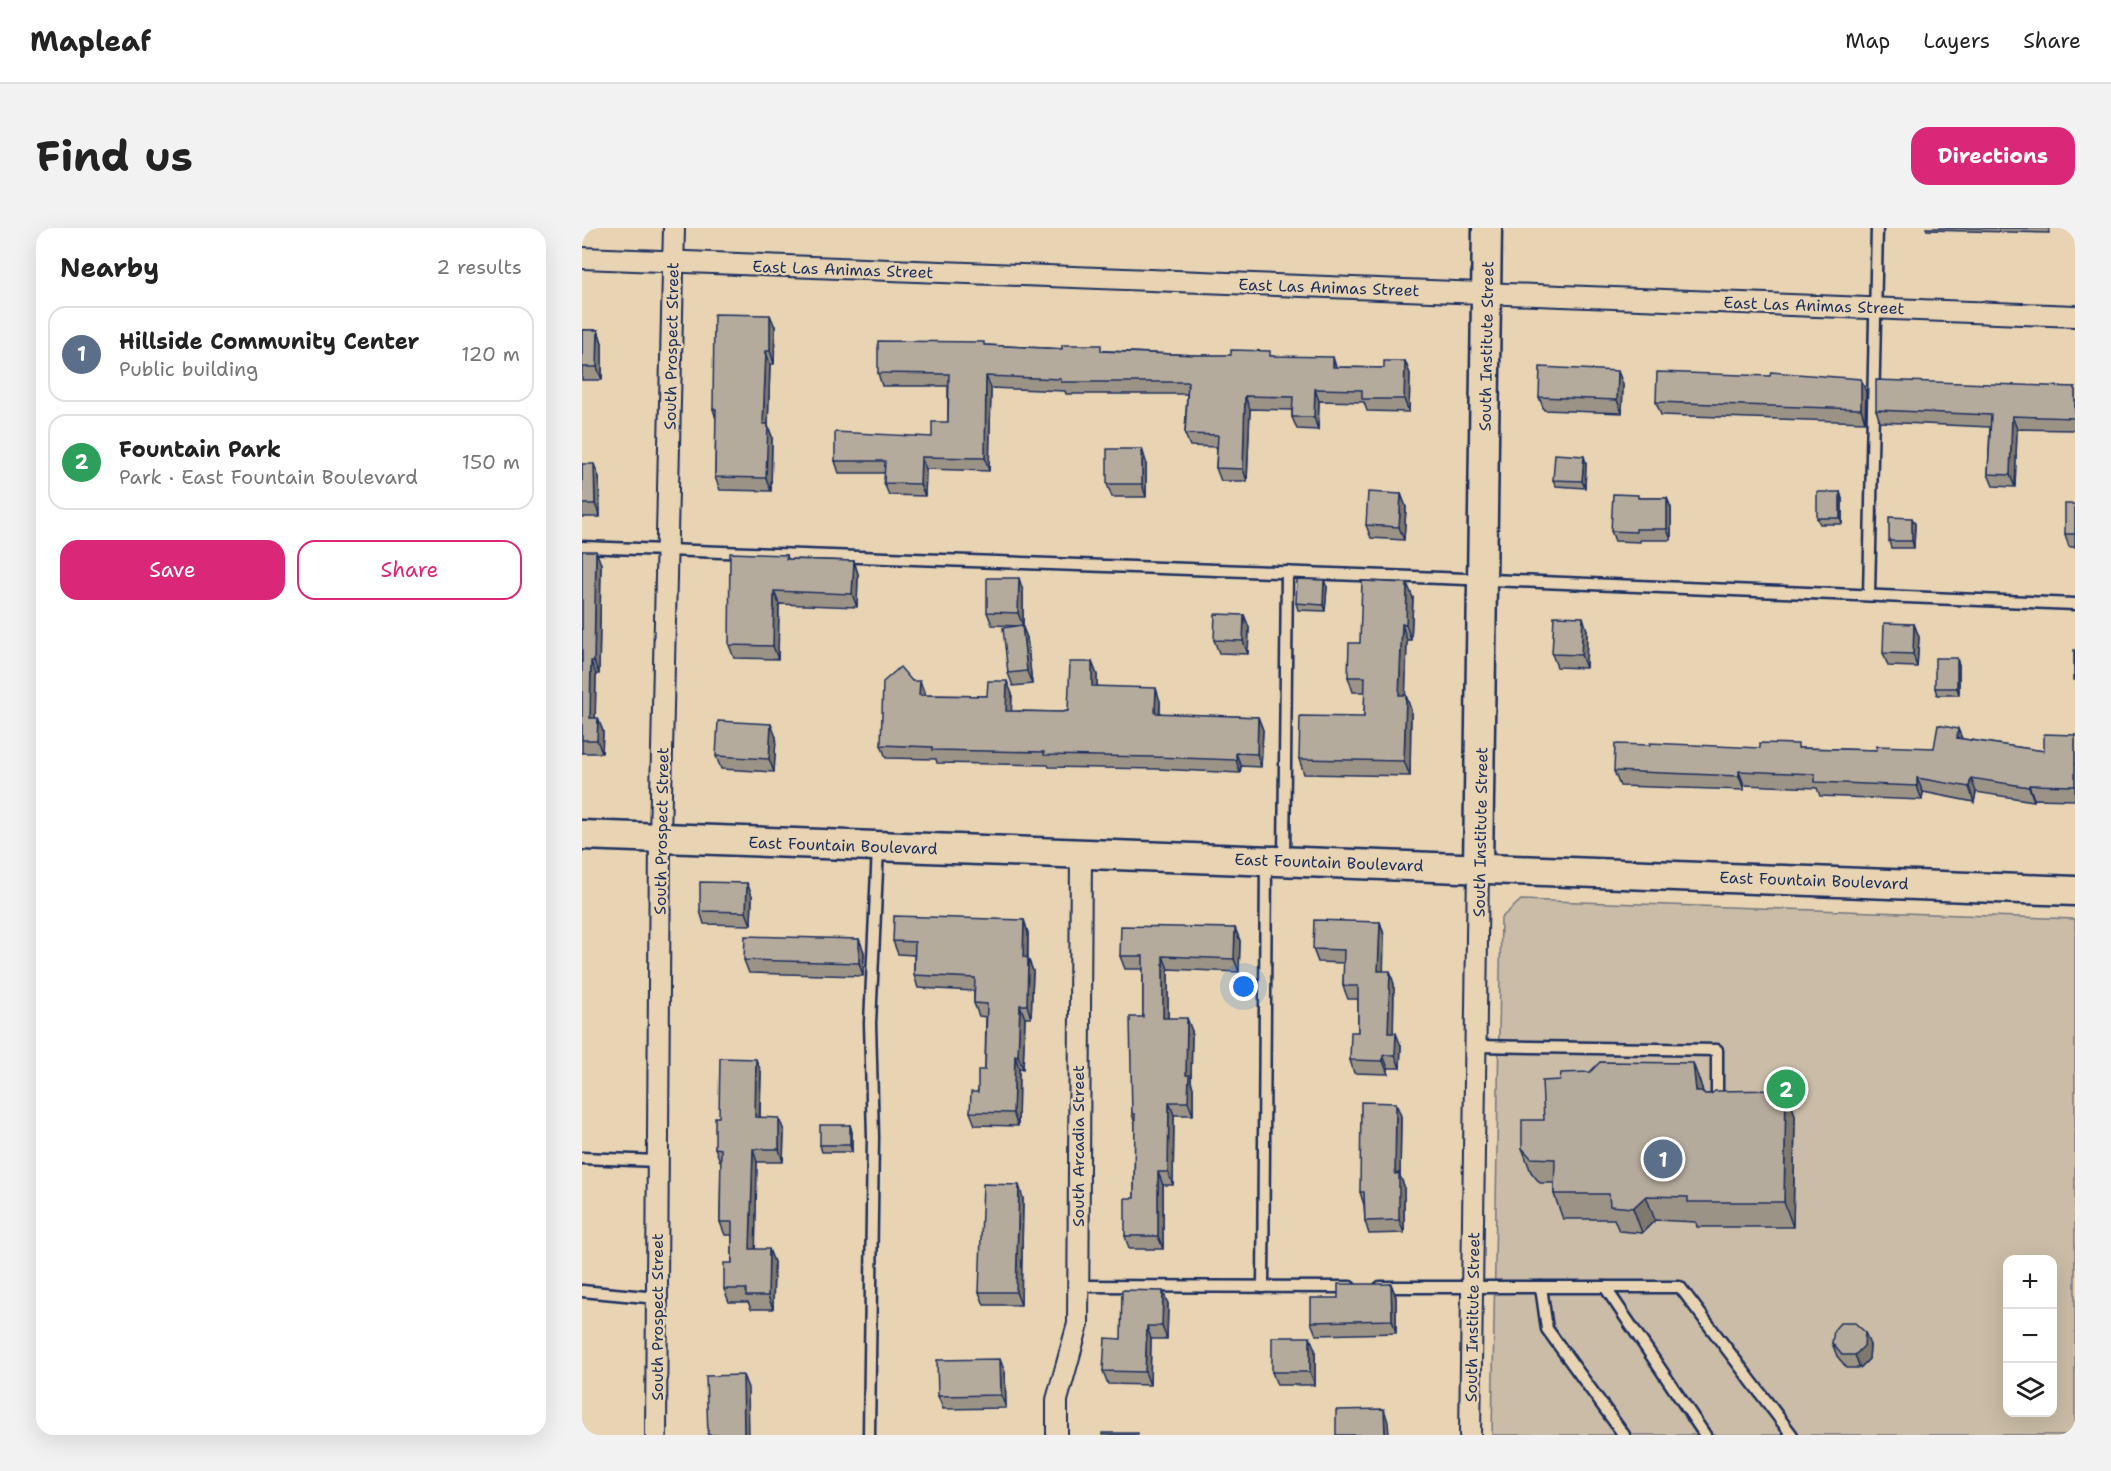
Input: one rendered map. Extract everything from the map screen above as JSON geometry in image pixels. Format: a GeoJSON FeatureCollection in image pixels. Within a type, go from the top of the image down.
{"type":"FeatureCollection","features":[{"type":"Feature","properties":{"kind":"main road","name":"South Institute Street"},"geometry":{"type":"LineString","coordinates":[[1478,867],[1487,228]]}},
{"type":"Feature","properties":{"kind":"main road","name":"East Fountain Boulevard"},"geometry":{"type":"LineString","coordinates":[[582,835],[2075,891]]}},
{"type":"Feature","properties":{"kind":"street","name":"South Prospect Street"},"geometry":{"type":"LineString","coordinates":[[656,1435],[660,838],[674,228]]}},
{"type":"Feature","properties":{"kind":"street","name":"East Las Animas Street"},"geometry":{"type":"LineString","coordinates":[[582,258],[2075,315]]}},
{"type":"Feature","properties":{"kind":"street","name":"South Arcadia Street"},"geometry":{"type":"LineString","coordinates":[[1057,1435],[1058,1400],[1078,1324],[1081,854]]}},
{"type":"Feature","properties":{"kind":"street","name":"South Institute Street"},"geometry":{"type":"LineString","coordinates":[[1470,1435],[1478,867]]}},
{"type":"Feature","properties":{"kind":"lane"},"geometry":{"type":"LineString","coordinates":[[1869,595],[1877,228]]}},
{"type":"Feature","properties":{"kind":"lane"},"geometry":{"type":"LineString","coordinates":[[582,547],[1483,579],[2075,604]]}},
{"type":"Feature","properties":{"kind":"lane"},"geometry":{"type":"LineString","coordinates":[[1263,1287],[1275,860],[1287,572]]}},
{"type":"Feature","properties":{"kind":"lane"},"geometry":{"type":"LineString","coordinates":[[869,1435],[873,1137],[870,1023],[878,846]]}},
{"type":"Feature","properties":{"kind":"lane"},"geometry":{"type":"LineString","coordinates":[[1476,1046],[1717,1050],[1717,1112]]}},
{"type":"Feature","properties":{"kind":"lane"},"geometry":{"type":"LineString","coordinates":[[582,1158],[657,1161]]}},
{"type":"Feature","properties":{"kind":"lane"},"geometry":{"type":"LineString","coordinates":[[1077,1286],[1680,1287],[1791,1435]]}},
{"type":"Feature","properties":{"kind":"lane"},"geometry":{"type":"LineString","coordinates":[[1541,1287],[1547,1329],[1624,1435]]}},
{"type":"Feature","properties":{"kind":"lane"},"geometry":{"type":"LineString","coordinates":[[1605,1287],[1705,1435]]}},
{"type":"Feature","properties":{"kind":"lane"},"geometry":{"type":"LineString","coordinates":[[582,1291],[657,1298]]}},
{"type":"Feature","properties":{"kind":"shaded area"},"geometry":{"type":"Polygon","coordinates":[[[1521,900],[2075,919],[2075,1435],[1492,1435],[1501,918],[1521,900]]]}},
{"type":"Feature","properties":{"kind":"building"},"geometry":{"type":"Polygon","coordinates":[[[714,314],[770,315],[770,351],[766,351],[763,424],[768,424],[766,478],[715,477],[714,314]]]}},
{"type":"Feature","properties":{"kind":"building"},"geometry":{"type":"Polygon","coordinates":[[[582,330],[598,330],[597,367],[582,367],[582,330]]]}},
{"type":"Feature","properties":{"kind":"building"},"geometry":{"type":"Polygon","coordinates":[[[878,341],[984,342],[984,345],[1062,349],[1062,345],[1101,345],[1101,351],[1195,355],[1231,355],[1231,350],[1270,351],[1270,356],[1333,357],[1333,367],[1384,368],[1384,361],[1405,361],[1404,399],[1362,399],[1362,390],[1315,389],[1314,417],[1292,417],[1293,397],[1245,396],[1243,469],[1216,468],[1218,435],[1185,434],[1188,382],[1061,382],[1061,379],[986,376],[985,458],[921,457],[920,484],[884,483],[885,461],[835,461],[835,432],[932,437],[932,422],[948,422],[949,374],[878,373],[878,341]]]}},
{"type":"Feature","properties":{"kind":"building"},"geometry":{"type":"Polygon","coordinates":[[[1540,367],[1618,371],[1617,400],[1539,397],[1540,367]]]}},
{"type":"Feature","properties":{"kind":"building"},"geometry":{"type":"Polygon","coordinates":[[[1657,372],[1770,376],[1771,372],[1861,379],[1861,409],[1656,402],[1657,372]]]}},
{"type":"Feature","properties":{"kind":"building"},"geometry":{"type":"Polygon","coordinates":[[[1876,380],[2075,387],[2075,418],[2012,416],[2010,475],[1988,474],[1991,415],[1876,410],[1876,380]]]}},
{"type":"Feature","properties":{"kind":"building"},"geometry":{"type":"Polygon","coordinates":[[[1107,449],[1142,449],[1142,484],[1107,484],[1107,449]]]}},
{"type":"Feature","properties":{"kind":"building"},"geometry":{"type":"Polygon","coordinates":[[[1555,454],[1584,456],[1582,481],[1553,480],[1555,454]]]}},
{"type":"Feature","properties":{"kind":"building"},"geometry":{"type":"Polygon","coordinates":[[[582,464],[594,464],[595,504],[582,504],[582,464]]]}},
{"type":"Feature","properties":{"kind":"building"},"geometry":{"type":"Polygon","coordinates":[[[1368,492],[1401,494],[1399,527],[1366,525],[1368,492]]]}},
{"type":"Feature","properties":{"kind":"building"},"geometry":{"type":"Polygon","coordinates":[[[1817,492],[1840,492],[1840,518],[1817,518],[1817,492]]]}},
{"type":"Feature","properties":{"kind":"building"},"geometry":{"type":"Polygon","coordinates":[[[1613,494],[1638,495],[1638,498],[1667,498],[1667,529],[1636,529],[1636,532],[1611,531],[1613,494]]]}},
{"type":"Feature","properties":{"kind":"building"},"geometry":{"type":"Polygon","coordinates":[[[2065,504],[2075,504],[2075,534],[2065,534],[2065,504]]]}},
{"type":"Feature","properties":{"kind":"building"},"geometry":{"type":"Polygon","coordinates":[[[1889,517],[1912,518],[1912,541],[1889,541],[1889,517]]]}},
{"type":"Feature","properties":{"kind":"building"},"geometry":{"type":"Polygon","coordinates":[[[582,551],[596,551],[594,661],[591,661],[590,718],[598,718],[597,740],[582,740],[582,551]]]}},
{"type":"Feature","properties":{"kind":"building"},"geometry":{"type":"Polygon","coordinates":[[[730,553],[787,555],[786,559],[854,561],[852,594],[774,591],[773,646],[729,645],[730,553]]]}},
{"type":"Feature","properties":{"kind":"building"},"geometry":{"type":"Polygon","coordinates":[[[987,578],[1019,578],[1018,613],[987,612],[987,578]]]}},
{"type":"Feature","properties":{"kind":"building"},"geometry":{"type":"Polygon","coordinates":[[[1297,579],[1324,580],[1323,605],[1296,603],[1297,579]]]}},
{"type":"Feature","properties":{"kind":"building"},"geometry":{"type":"Polygon","coordinates":[[[1362,581],[1407,583],[1406,625],[1402,624],[1399,695],[1406,695],[1404,761],[1299,759],[1300,716],[1364,717],[1365,677],[1348,677],[1349,643],[1360,643],[1362,581]]]}},
{"type":"Feature","properties":{"kind":"building"},"geometry":{"type":"Polygon","coordinates":[[[1215,614],[1244,615],[1243,641],[1214,640],[1215,614]]]}},
{"type":"Feature","properties":{"kind":"building"},"geometry":{"type":"Polygon","coordinates":[[[1554,616],[1583,617],[1581,655],[1552,654],[1554,616]]]}},
{"type":"Feature","properties":{"kind":"building"},"geometry":{"type":"Polygon","coordinates":[[[1884,623],[1914,624],[1913,654],[1883,653],[1884,623]]]}},
{"type":"Feature","properties":{"kind":"building"},"geometry":{"type":"Polygon","coordinates":[[[1022,625],[1027,671],[1008,673],[1003,628],[1022,625]]]}},
{"type":"Feature","properties":{"kind":"building"},"geometry":{"type":"Polygon","coordinates":[[[2075,650],[2075,680],[2074,680],[2075,650]]]}},
{"type":"Feature","properties":{"kind":"building"},"geometry":{"type":"Polygon","coordinates":[[[1935,658],[1957,658],[1957,688],[1935,688],[1935,658]]]}},
{"type":"Feature","properties":{"kind":"building"},"geometry":{"type":"Polygon","coordinates":[[[1070,662],[1092,662],[1092,686],[1156,688],[1155,713],[1258,717],[1257,754],[1236,753],[1236,760],[1044,755],[1044,752],[932,750],[932,747],[881,745],[883,682],[900,667],[912,681],[920,681],[919,695],[987,696],[988,681],[1007,681],[1006,711],[1062,712],[1068,711],[1070,662]]]}},
{"type":"Feature","properties":{"kind":"building"},"geometry":{"type":"Polygon","coordinates":[[[718,721],[771,724],[769,759],[716,756],[718,721]]]}},
{"type":"Feature","properties":{"kind":"building"},"geometry":{"type":"Polygon","coordinates":[[[1938,725],[1958,729],[1957,738],[2044,751],[2044,734],[2075,735],[2075,786],[2029,785],[2029,787],[1971,778],[1969,787],[1917,778],[1917,786],[1815,782],[1815,774],[1739,771],[1739,776],[1614,771],[1615,744],[1650,745],[1650,743],[1760,748],[1760,743],[1798,744],[1798,748],[1877,750],[1877,746],[1934,748],[1938,725]]]}},
{"type":"Feature","properties":{"kind":"building"},"geometry":{"type":"Polygon","coordinates":[[[700,882],[747,883],[746,912],[700,911],[700,882]]]}},
{"type":"Feature","properties":{"kind":"building"},"geometry":{"type":"Polygon","coordinates":[[[894,916],[1024,920],[1023,957],[1028,958],[1027,1005],[1020,1005],[1013,1113],[970,1112],[971,1092],[978,1092],[978,1070],[985,1070],[987,1004],[974,1003],[975,978],[914,975],[915,942],[893,941],[894,916]]]}},
{"type":"Feature","properties":{"kind":"building"},"geometry":{"type":"Polygon","coordinates":[[[1314,920],[1380,922],[1378,971],[1390,971],[1388,1033],[1396,1033],[1395,1055],[1383,1055],[1383,1061],[1350,1060],[1351,1032],[1358,1032],[1358,986],[1343,986],[1344,950],[1313,949],[1314,920]]]}},
{"type":"Feature","properties":{"kind":"building"},"geometry":{"type":"Polygon","coordinates":[[[1121,926],[1235,928],[1234,959],[1163,956],[1163,1018],[1187,1018],[1186,1075],[1189,1075],[1188,1102],[1169,1102],[1168,1172],[1158,1172],[1158,1236],[1125,1236],[1125,1198],[1134,1198],[1135,1114],[1132,1114],[1130,1017],[1143,1017],[1143,956],[1120,956],[1121,926]]]}},
{"type":"Feature","properties":{"kind":"building"},"geometry":{"type":"Polygon","coordinates":[[[745,936],[859,939],[859,963],[744,960],[745,936]]]}},
{"type":"Feature","properties":{"kind":"building"},"geometry":{"type":"Polygon","coordinates":[[[720,1058],[756,1059],[755,1117],[779,1118],[779,1149],[753,1149],[750,1249],[769,1249],[768,1296],[746,1296],[746,1289],[724,1289],[724,1263],[732,1263],[732,1222],[720,1222],[721,1149],[715,1148],[715,1117],[719,1117],[720,1058]]]}},
{"type":"Feature","properties":{"kind":"building"},"geometry":{"type":"Polygon","coordinates":[[[1600,1062],[1693,1063],[1696,1091],[1705,1094],[1715,1091],[1786,1090],[1784,1202],[1688,1202],[1688,1197],[1646,1196],[1633,1208],[1610,1206],[1609,1194],[1554,1194],[1555,1159],[1531,1158],[1522,1148],[1522,1120],[1544,1120],[1542,1081],[1560,1080],[1561,1073],[1590,1072],[1600,1062]]]}},
{"type":"Feature","properties":{"kind":"building"},"geometry":{"type":"Polygon","coordinates":[[[1361,1102],[1396,1103],[1395,1174],[1399,1173],[1399,1220],[1365,1221],[1364,1192],[1360,1192],[1361,1102]]]}},
{"type":"Feature","properties":{"kind":"building"},"geometry":{"type":"Polygon","coordinates":[[[820,1125],[850,1125],[850,1145],[820,1145],[820,1125]]]}},
{"type":"Feature","properties":{"kind":"building"},"geometry":{"type":"Polygon","coordinates":[[[983,1184],[1019,1185],[1016,1292],[979,1292],[983,1184]]]}},
{"type":"Feature","properties":{"kind":"building"},"geometry":{"type":"Polygon","coordinates":[[[1338,1284],[1391,1284],[1392,1320],[1311,1322],[1311,1298],[1338,1298],[1338,1284]]]}},
{"type":"Feature","properties":{"kind":"building"},"geometry":{"type":"Polygon","coordinates":[[[1122,1290],[1163,1291],[1162,1326],[1147,1326],[1145,1372],[1103,1371],[1105,1338],[1121,1339],[1122,1290]]]}},
{"type":"Feature","properties":{"kind":"building"},"geometry":{"type":"Polygon","coordinates":[[[1840,1323],[1855,1323],[1865,1332],[1864,1346],[1855,1355],[1842,1355],[1832,1343],[1834,1330],[1840,1323]]]}},
{"type":"Feature","properties":{"kind":"building"},"geometry":{"type":"Polygon","coordinates":[[[1272,1337],[1310,1337],[1310,1372],[1272,1372],[1272,1337]]]}},
{"type":"Feature","properties":{"kind":"building"},"geometry":{"type":"Polygon","coordinates":[[[1000,1359],[1001,1395],[938,1396],[937,1360],[1000,1359]]]}},
{"type":"Feature","properties":{"kind":"building"},"geometry":{"type":"Polygon","coordinates":[[[743,1375],[744,1435],[708,1435],[706,1376],[743,1375]]]}},
{"type":"Feature","properties":{"kind":"building"},"geometry":{"type":"Polygon","coordinates":[[[1384,1409],[1385,1435],[1336,1435],[1336,1410],[1384,1409]]]}},
{"type":"Feature","properties":{"kind":"building"},"geometry":{"type":"Polygon","coordinates":[[[1102,1433],[1138,1433],[1138,1435],[1102,1435],[1102,1433]]]}},
{"type":"Feature","properties":{"kind":"place","name":"Fountain Park"},"geometry":{"type":"Point","coordinates":[1786,1089]}},
{"type":"Feature","properties":{"kind":"place","name":"Hillside Community Center"},"geometry":{"type":"Point","coordinates":[1663,1159]}}]}
